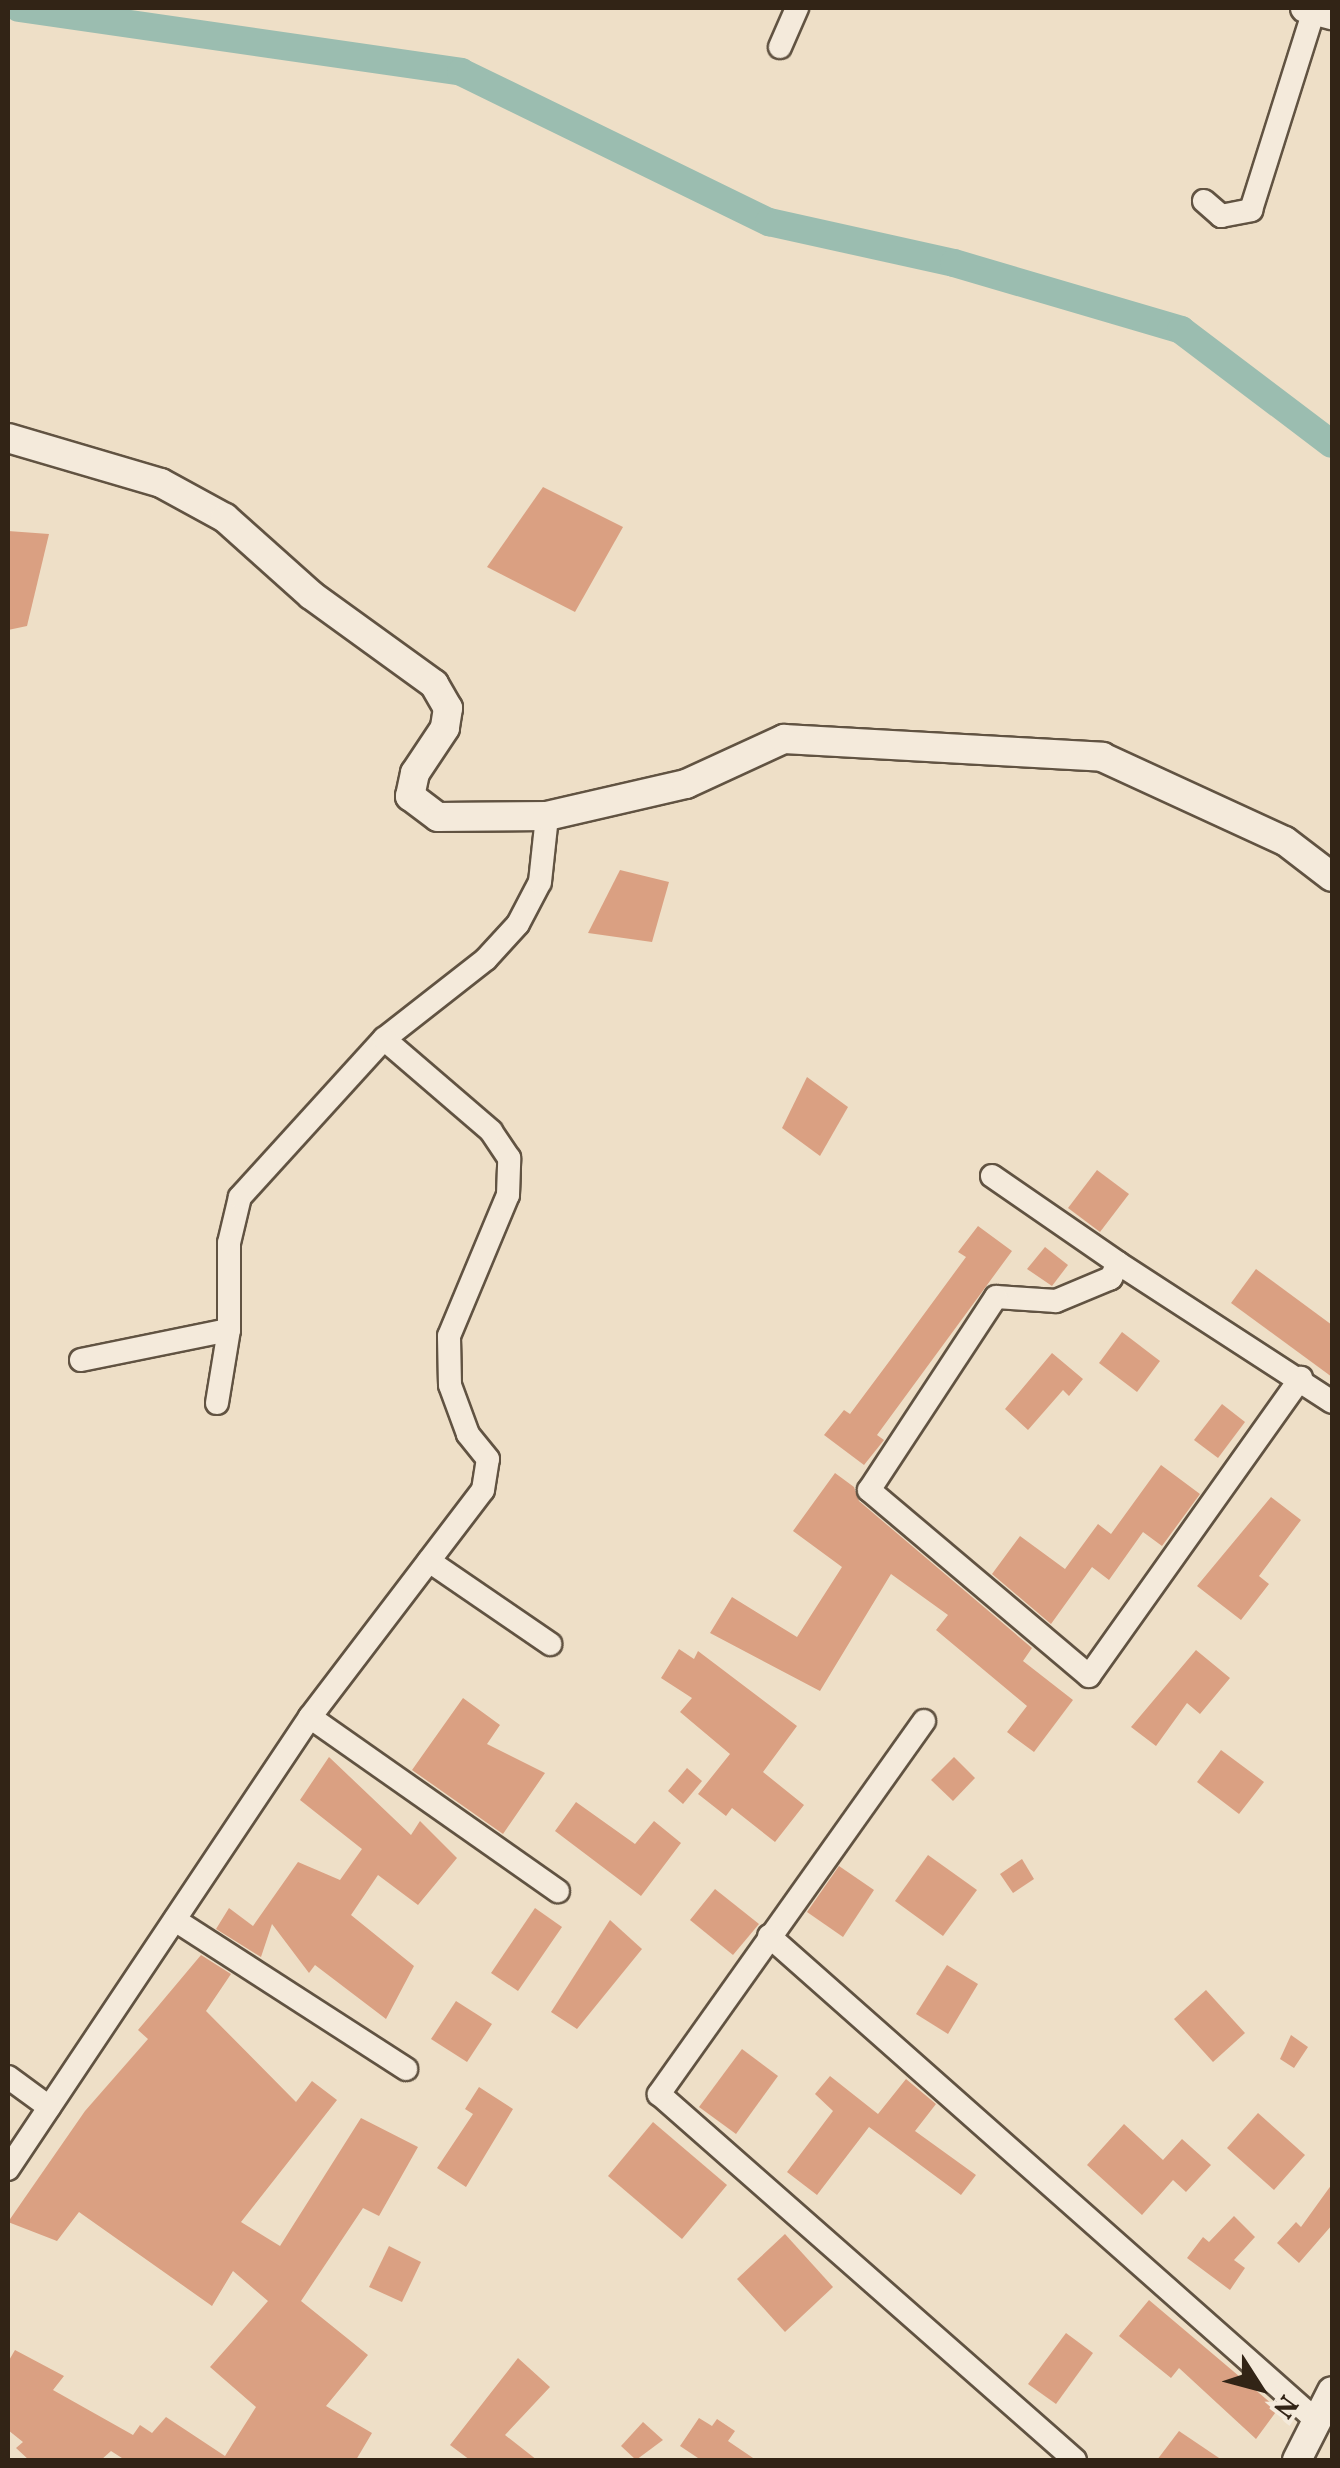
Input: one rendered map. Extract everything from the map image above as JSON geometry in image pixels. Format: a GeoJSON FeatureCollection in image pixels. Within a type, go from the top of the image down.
{"type":"FeatureCollection","features":[{"type":"Feature","properties":{"kind":"street"},"geometry":{"type":"LineString","coordinates":[[780,48],[796,8]]}},
{"type":"Feature","properties":{"kind":"street"},"geometry":{"type":"LineString","coordinates":[[1204,201],[1222,216],[1252,210],[1317,11]]}},
{"type":"Feature","properties":{"kind":"street"},"geometry":{"type":"LineString","coordinates":[[8,438],[161,483],[225,518],[310,595],[434,684],[448,708],[445,728],[415,773],[410,796],[420,809],[438,816],[546,816],[686,784],[784,738],[1102,757],[1285,842],[1332,877]]}},
{"type":"Feature","properties":{"kind":"street"},"geometry":{"type":"LineString","coordinates":[[217,1403],[228,1330],[229,1242],[240,1196],[384,1040],[486,959],[518,924],[540,882],[546,816]]}},
{"type":"Feature","properties":{"kind":"street"},"geometry":{"type":"LineString","coordinates":[[8,2169],[310,1717],[483,1490],[488,1459],[468,1434],[450,1385],[449,1336],[508,1195],[510,1158],[491,1130],[384,1040]]}},
{"type":"Feature","properties":{"kind":"street"},"geometry":{"type":"LineString","coordinates":[[992,1176],[1118,1264],[1301,1378],[1332,1402]]}},
{"type":"Feature","properties":{"kind":"street"},"geometry":{"type":"LineString","coordinates":[[1118,1264],[1112,1278],[1056,1301],[996,1297],[869,1490],[1089,1676],[1301,1378]]}},
{"type":"Feature","properties":{"kind":"street"},"geometry":{"type":"LineString","coordinates":[[80,1360],[228,1330]]}},
{"type":"Feature","properties":{"kind":"street"},"geometry":{"type":"LineString","coordinates":[[429,1561],[550,1644]]}},
{"type":"Feature","properties":{"kind":"street"},"geometry":{"type":"LineString","coordinates":[[310,1717],[558,1891]]}},
{"type":"Feature","properties":{"kind":"street"},"geometry":{"type":"LineString","coordinates":[[924,1720],[659,2094],[1075,2460]]}},
{"type":"Feature","properties":{"kind":"street"},"geometry":{"type":"LineString","coordinates":[[174,1920],[406,2069]]}},
{"type":"Feature","properties":{"kind":"street"},"geometry":{"type":"LineString","coordinates":[[769,1936],[1317,2421]]}},
{"type":"Feature","properties":{"kind":"street"},"geometry":{"type":"LineString","coordinates":[[8,2077],[49,2107]]}},
{"type":"Feature","properties":{"kind":"street"},"geometry":{"type":"LineString","coordinates":[[1297,2460],[1332,2390]]}},
{"type":"Feature","properties":{"kind":"building"},"geometry":{"type":"Polygon","coordinates":[[[543,487],[623,527],[575,612],[487,567],[543,487]]]}},
{"type":"Feature","properties":{"kind":"building"},"geometry":{"type":"Polygon","coordinates":[[[8,531],[49,534],[27,626],[8,630],[8,531]]]}},
{"type":"Feature","properties":{"kind":"building"},"geometry":{"type":"Polygon","coordinates":[[[620,870],[669,882],[652,942],[588,933],[620,870]]]}},
{"type":"Feature","properties":{"kind":"building"},"geometry":{"type":"Polygon","coordinates":[[[807,1077],[848,1107],[820,1156],[782,1128],[807,1077]]]}},
{"type":"Feature","properties":{"kind":"building"},"geometry":{"type":"Polygon","coordinates":[[[1097,1170],[1129,1194],[1100,1232],[1068,1208],[1097,1170]]]}},
{"type":"Feature","properties":{"kind":"building"},"geometry":{"type":"Polygon","coordinates":[[[978,1226],[1012,1251],[877,1435],[884,1440],[864,1465],[824,1435],[844,1410],[850,1414],[891,1359],[966,1257],[958,1252],[978,1226]]]}},
{"type":"Feature","properties":{"kind":"building"},"geometry":{"type":"Polygon","coordinates":[[[1045,1247],[1068,1265],[1052,1286],[1027,1269],[1045,1247]]]}},
{"type":"Feature","properties":{"kind":"building"},"geometry":{"type":"Polygon","coordinates":[[[1256,1269],[1332,1325],[1332,1377],[1231,1303],[1256,1269]]]}},
{"type":"Feature","properties":{"kind":"building"},"geometry":{"type":"Polygon","coordinates":[[[1122,1332],[1160,1361],[1137,1392],[1099,1363],[1122,1332]]]}},
{"type":"Feature","properties":{"kind":"building"},"geometry":{"type":"Polygon","coordinates":[[[1052,1353],[1083,1379],[1069,1396],[1063,1390],[1028,1430],[1005,1409],[1052,1353]]]}},
{"type":"Feature","properties":{"kind":"building"},"geometry":{"type":"Polygon","coordinates":[[[1222,1404],[1245,1422],[1218,1458],[1194,1440],[1222,1404]]]}},
{"type":"Feature","properties":{"kind":"building"},"geometry":{"type":"Polygon","coordinates":[[[1161,1465],[1200,1494],[1162,1546],[1143,1532],[1109,1580],[1092,1567],[1051,1624],[992,1574],[1020,1536],[1065,1569],[1098,1524],[1111,1534],[1161,1465]]]}},
{"type":"Feature","properties":{"kind":"building"},"geometry":{"type":"Polygon","coordinates":[[[835,1473],[854,1487],[859,1501],[1032,1648],[1023,1661],[1073,1700],[1034,1752],[1007,1732],[1027,1706],[936,1630],[948,1615],[891,1574],[820,1691],[710,1633],[732,1597],[797,1637],[842,1567],[793,1531],[835,1473]]]}},
{"type":"Feature","properties":{"kind":"building"},"geometry":{"type":"Polygon","coordinates":[[[1271,1497],[1301,1520],[1259,1576],[1269,1584],[1241,1620],[1197,1586],[1271,1497]]]}},
{"type":"Feature","properties":{"kind":"building"},"geometry":{"type":"Polygon","coordinates":[[[679,1649],[694,1659],[698,1651],[797,1726],[763,1772],[804,1805],[775,1842],[732,1808],[726,1816],[698,1794],[730,1754],[680,1712],[692,1698],[661,1678],[679,1649]]]}},
{"type":"Feature","properties":{"kind":"building"},"geometry":{"type":"Polygon","coordinates":[[[1196,1650],[1230,1678],[1200,1714],[1187,1703],[1156,1746],[1131,1727],[1196,1650]]]}},
{"type":"Feature","properties":{"kind":"building"},"geometry":{"type":"Polygon","coordinates":[[[463,1698],[500,1725],[487,1744],[545,1773],[503,1834],[412,1770],[463,1698]]]}},
{"type":"Feature","properties":{"kind":"building"},"geometry":{"type":"Polygon","coordinates":[[[1221,1750],[1264,1782],[1239,1814],[1197,1782],[1221,1750]]]}},
{"type":"Feature","properties":{"kind":"building"},"geometry":{"type":"Polygon","coordinates":[[[329,1757],[411,1835],[420,1821],[457,1858],[418,1905],[378,1875],[351,1915],[414,1966],[386,2019],[315,1965],[309,1973],[272,1924],[261,1957],[216,1929],[229,1908],[253,1926],[298,1862],[340,1880],[362,1849],[300,1800],[329,1757]]]}},
{"type":"Feature","properties":{"kind":"building"},"geometry":{"type":"Polygon","coordinates":[[[954,1757],[975,1778],[953,1801],[931,1780],[954,1757]]]}},
{"type":"Feature","properties":{"kind":"building"},"geometry":{"type":"Polygon","coordinates":[[[687,1768],[702,1781],[683,1804],[668,1791],[687,1768]]]}},
{"type":"Feature","properties":{"kind":"building"},"geometry":{"type":"Polygon","coordinates":[[[576,1802],[635,1844],[654,1821],[681,1843],[641,1896],[555,1831],[576,1802]]]}},
{"type":"Feature","properties":{"kind":"building"},"geometry":{"type":"Polygon","coordinates":[[[928,1855],[977,1890],[943,1936],[895,1901],[928,1855]]]}},
{"type":"Feature","properties":{"kind":"building"},"geometry":{"type":"Polygon","coordinates":[[[1022,1859],[1034,1879],[1013,1893],[1000,1874],[1022,1859]]]}},
{"type":"Feature","properties":{"kind":"building"},"geometry":{"type":"Polygon","coordinates":[[[839,1866],[874,1890],[843,1937],[807,1912],[839,1866]]]}},
{"type":"Feature","properties":{"kind":"building"},"geometry":{"type":"Polygon","coordinates":[[[715,1889],[759,1924],[733,1955],[690,1920],[715,1889]]]}},
{"type":"Feature","properties":{"kind":"building"},"geometry":{"type":"Polygon","coordinates":[[[535,1908],[562,1927],[518,1991],[491,1973],[535,1908]]]}},
{"type":"Feature","properties":{"kind":"building"},"geometry":{"type":"Polygon","coordinates":[[[610,1920],[642,1949],[577,2029],[551,2012],[610,1920]]]}},
{"type":"Feature","properties":{"kind":"building"},"geometry":{"type":"Polygon","coordinates":[[[201,1955],[231,1974],[206,2011],[296,2102],[312,2081],[337,2100],[241,2222],[280,2246],[361,2118],[418,2147],[379,2216],[363,2208],[301,2301],[368,2355],[326,2406],[372,2433],[356,2460],[125,2460],[111,2451],[101,2460],[29,2460],[16,2448],[23,2442],[8,2430],[8,2362],[15,2350],[64,2376],[53,2390],[133,2435],[140,2425],[152,2433],[166,2417],[225,2456],[256,2407],[210,2367],[268,2301],[233,2271],[212,2306],[79,2212],[57,2241],[8,2222],[85,2111],[148,2039],[138,2030],[201,1955]]]}},
{"type":"Feature","properties":{"kind":"building"},"geometry":{"type":"Polygon","coordinates":[[[947,1965],[978,1984],[948,2034],[916,2014],[947,1965]]]}},
{"type":"Feature","properties":{"kind":"building"},"geometry":{"type":"Polygon","coordinates":[[[1206,1990],[1245,2033],[1213,2062],[1174,2019],[1206,1990]]]}},
{"type":"Feature","properties":{"kind":"building"},"geometry":{"type":"Polygon","coordinates":[[[456,2001],[492,2024],[467,2062],[431,2039],[456,2001]]]}},
{"type":"Feature","properties":{"kind":"building"},"geometry":{"type":"Polygon","coordinates":[[[1291,2035],[1308,2047],[1294,2068],[1280,2059],[1291,2035]]]}},
{"type":"Feature","properties":{"kind":"building"},"geometry":{"type":"Polygon","coordinates":[[[742,2049],[778,2076],[736,2134],[699,2107],[742,2049]]]}},
{"type":"Feature","properties":{"kind":"building"},"geometry":{"type":"Polygon","coordinates":[[[830,2076],[878,2114],[906,2079],[936,2104],[915,2131],[976,2175],[961,2195],[869,2127],[817,2195],[787,2172],[833,2111],[815,2094],[830,2076]]]}},
{"type":"Feature","properties":{"kind":"building"},"geometry":{"type":"Polygon","coordinates":[[[479,2087],[513,2109],[466,2187],[437,2168],[473,2114],[465,2109],[479,2087]]]}},
{"type":"Feature","properties":{"kind":"building"},"geometry":{"type":"Polygon","coordinates":[[[1258,2113],[1305,2155],[1274,2190],[1227,2148],[1258,2113]]]}},
{"type":"Feature","properties":{"kind":"building"},"geometry":{"type":"Polygon","coordinates":[[[653,2122],[727,2185],[682,2239],[608,2176],[653,2122]]]}},
{"type":"Feature","properties":{"kind":"building"},"geometry":{"type":"Polygon","coordinates":[[[1124,2124],[1163,2160],[1182,2139],[1211,2165],[1186,2192],[1173,2180],[1142,2215],[1087,2165],[1124,2124]]]}},
{"type":"Feature","properties":{"kind":"building"},"geometry":{"type":"Polygon","coordinates":[[[1332,2184],[1332,2225],[1299,2263],[1277,2243],[1296,2222],[1301,2227],[1332,2184]]]}},
{"type":"Feature","properties":{"kind":"building"},"geometry":{"type":"Polygon","coordinates":[[[1234,2216],[1255,2237],[1234,2260],[1245,2268],[1230,2290],[1187,2258],[1203,2237],[1209,2242],[1234,2216]]]}},
{"type":"Feature","properties":{"kind":"building"},"geometry":{"type":"Polygon","coordinates":[[[785,2234],[833,2287],[785,2332],[737,2279],[785,2234]]]}},
{"type":"Feature","properties":{"kind":"building"},"geometry":{"type":"Polygon","coordinates":[[[389,2246],[421,2262],[402,2302],[369,2287],[389,2246]]]}},
{"type":"Feature","properties":{"kind":"building"},"geometry":{"type":"Polygon","coordinates":[[[1149,2300],[1278,2409],[1256,2439],[1179,2368],[1171,2378],[1119,2336],[1149,2300]]]}},
{"type":"Feature","properties":{"kind":"building"},"geometry":{"type":"Polygon","coordinates":[[[1066,2333],[1093,2353],[1056,2404],[1028,2384],[1066,2333]]]}},
{"type":"Feature","properties":{"kind":"building"},"geometry":{"type":"Polygon","coordinates":[[[518,2358],[550,2387],[505,2435],[537,2460],[470,2460],[450,2445],[518,2358]]]}},
{"type":"Feature","properties":{"kind":"building"},"geometry":{"type":"Polygon","coordinates":[[[699,2418],[712,2426],[717,2419],[735,2431],[728,2441],[756,2460],[701,2460],[680,2446],[699,2418]]]}},
{"type":"Feature","properties":{"kind":"building"},"geometry":{"type":"Polygon","coordinates":[[[643,2422],[663,2440],[636,2460],[621,2446],[643,2422]]]}},
{"type":"Feature","properties":{"kind":"building"},"geometry":{"type":"Polygon","coordinates":[[[1179,2431],[1222,2460],[1157,2460],[1179,2431]]]}},
{"type":"Feature","properties":{"kind":"waterway"},"geometry":{"type":"LineString","coordinates":[[19,8],[461,72],[769,222],[954,263],[1181,330],[1332,444]]}}]}
